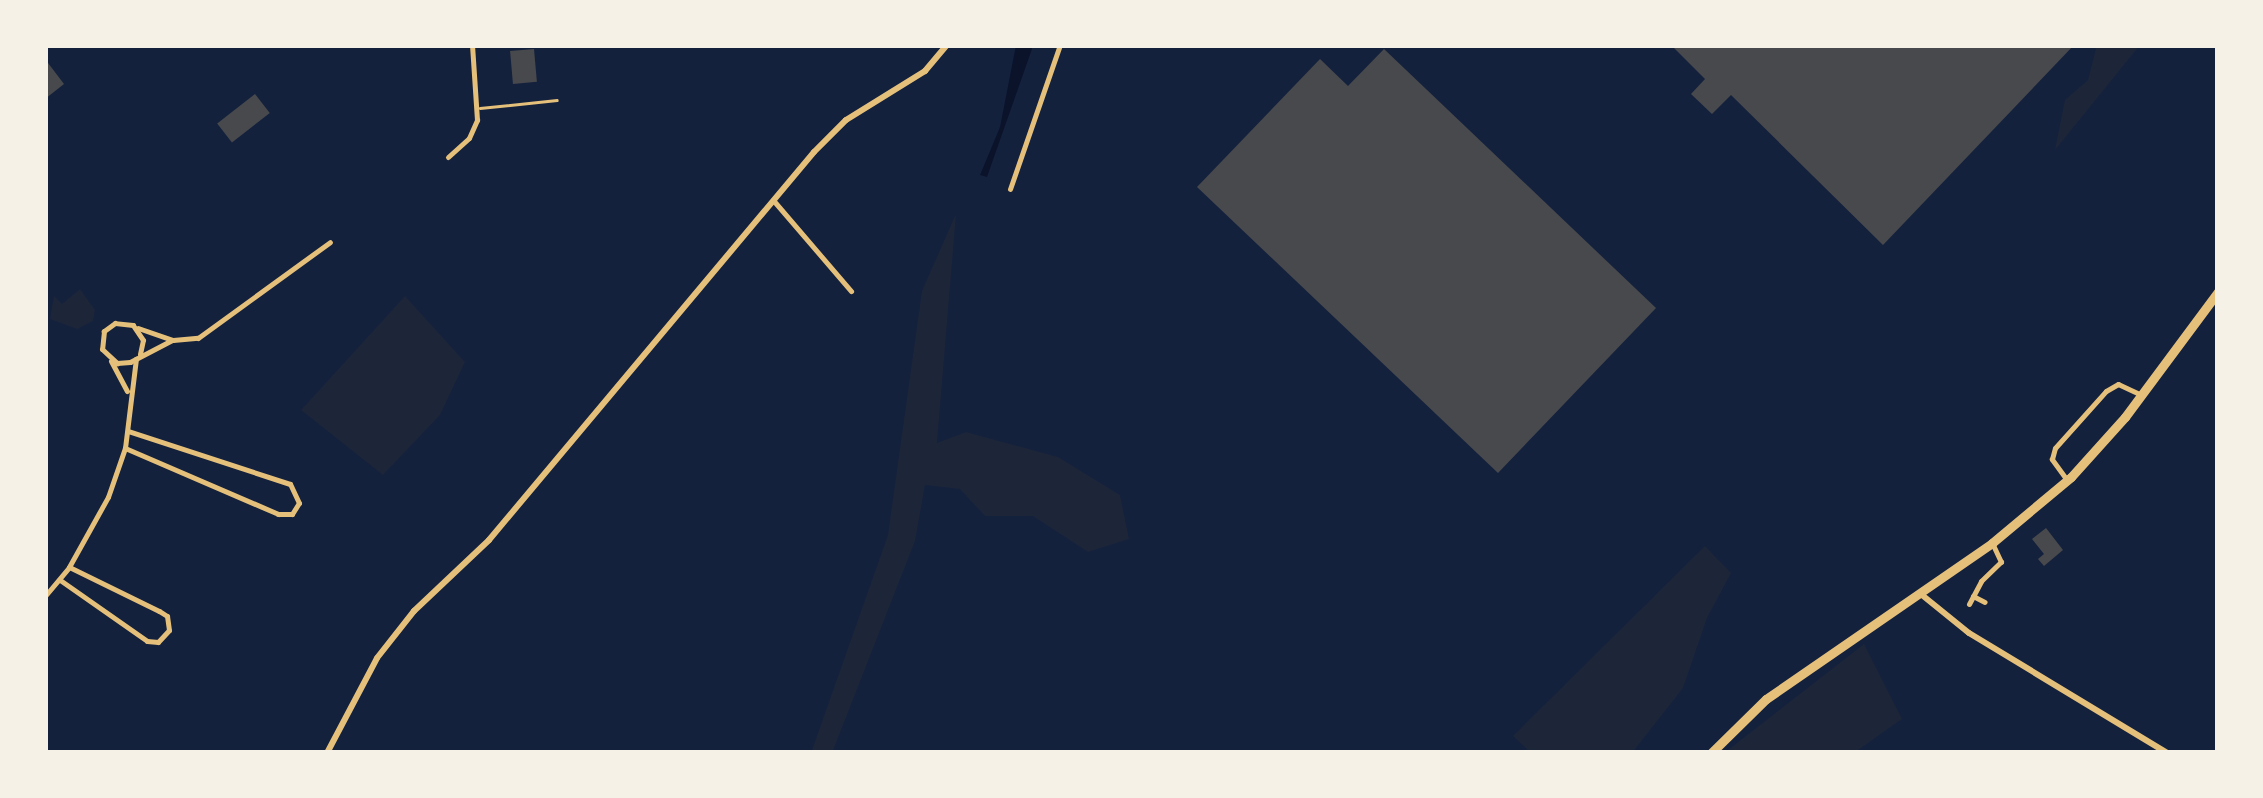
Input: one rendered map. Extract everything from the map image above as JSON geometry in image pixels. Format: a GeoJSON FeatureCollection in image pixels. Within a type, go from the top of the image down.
{"type":"FeatureCollection","features":[{"type":"Feature","properties":{"kind":"highway"},"geometry":{"type":"LineString","coordinates":[[1711,753],[1766,700],[1992,544],[2066,480],[2142,395],[2218,292]]}},
{"type":"Feature","properties":{"kind":"street"},"geometry":{"type":"LineString","coordinates":[[448,157],[469,138],[478,108],[472,45]]}},
{"type":"Feature","properties":{"kind":"street"},"geometry":{"type":"LineString","coordinates":[[326,753],[377,658],[414,612],[488,540],[773,200],[846,120],[925,70],[946,45]]}},
{"type":"Feature","properties":{"kind":"street"},"geometry":{"type":"LineString","coordinates":[[1010,189],[1060,45]]}},
{"type":"Feature","properties":{"kind":"street"},"geometry":{"type":"LineString","coordinates":[[773,200],[851,291]]}},
{"type":"Feature","properties":{"kind":"street"},"geometry":{"type":"LineString","coordinates":[[110,360],[124,364],[173,340],[205,335],[330,242]]}},
{"type":"Feature","properties":{"kind":"street"},"geometry":{"type":"LineString","coordinates":[[129,393],[100,343],[105,330],[122,322],[173,340]]}},
{"type":"Feature","properties":{"kind":"street"},"geometry":{"type":"LineString","coordinates":[[45,596],[69,567],[108,496],[126,448],[129,393],[143,340],[138,328]]}},
{"type":"Feature","properties":{"kind":"street"},"geometry":{"type":"LineString","coordinates":[[2066,480],[2052,459],[2055,448],[2106,390],[2118,384],[2142,395]]}},
{"type":"Feature","properties":{"kind":"street"},"geometry":{"type":"LineString","coordinates":[[126,448],[278,514],[292,514],[299,503],[300,496],[290,484],[128,431]]}},
{"type":"Feature","properties":{"kind":"street"},"geometry":{"type":"LineString","coordinates":[[1969,604],[2002,560],[1992,544]]}},
{"type":"Feature","properties":{"kind":"street"},"geometry":{"type":"LineString","coordinates":[[60,580],[147,641],[158,642],[169,630],[166,616],[159,611],[69,567]]}},
{"type":"Feature","properties":{"kind":"street"},"geometry":{"type":"LineString","coordinates":[[1922,595],[1969,634],[2166,753]]}},
{"type":"Feature","properties":{"kind":"street"},"geometry":{"type":"LineString","coordinates":[[1973,596],[1985,602]]}},
{"type":"Feature","properties":{"kind":"lane"},"geometry":{"type":"LineString","coordinates":[[478,108],[557,100]]}},
{"type":"Feature","properties":{"kind":"shaded area"},"geometry":{"type":"Polygon","coordinates":[[[1016,45],[1033,46],[987,177],[980,175],[1000,127],[1016,45]]]}},
{"type":"Feature","properties":{"kind":"shaded area"},"geometry":{"type":"Polygon","coordinates":[[[2097,45],[2140,45],[2055,150],[2065,100],[2088,80],[2097,45]]]}},
{"type":"Feature","properties":{"kind":"shaded area"},"geometry":{"type":"Polygon","coordinates":[[[956,214],[937,443],[966,432],[1058,457],[1120,495],[1129,539],[1088,552],[1033,516],[985,516],[960,489],[925,485],[915,541],[832,753],[811,753],[888,535],[922,291],[956,214]]]}},
{"type":"Feature","properties":{"kind":"shaded area"},"geometry":{"type":"Polygon","coordinates":[[[80,289],[95,310],[93,321],[77,329],[50,319],[54,296],[62,304],[80,289]]]}},
{"type":"Feature","properties":{"kind":"shaded area"},"geometry":{"type":"Polygon","coordinates":[[[405,296],[465,362],[440,415],[383,475],[301,410],[405,296]]]}},
{"type":"Feature","properties":{"kind":"shaded area"},"geometry":{"type":"Polygon","coordinates":[[[1705,546],[1731,573],[1707,618],[1683,688],[1632,753],[1531,753],[1513,736],[1705,546]]]}},
{"type":"Feature","properties":{"kind":"shaded area"},"geometry":{"type":"Polygon","coordinates":[[[1864,644],[1902,719],[1854,753],[1724,753],[1864,644]]]}},
{"type":"Feature","properties":{"kind":"building"},"geometry":{"type":"Polygon","coordinates":[[[1671,45],[2074,45],[1883,245],[1731,95],[1712,114],[1691,94],[1705,79],[1671,45]]]}},
{"type":"Feature","properties":{"kind":"building"},"geometry":{"type":"Polygon","coordinates":[[[534,49],[537,82],[513,84],[510,51],[534,49]]]}},
{"type":"Feature","properties":{"kind":"building"},"geometry":{"type":"Polygon","coordinates":[[[1384,49],[1656,308],[1498,473],[1197,187],[1320,59],[1348,86],[1384,49]]]}},
{"type":"Feature","properties":{"kind":"building"},"geometry":{"type":"Polygon","coordinates":[[[45,59],[64,84],[45,99],[45,59]]]}},
{"type":"Feature","properties":{"kind":"building"},"geometry":{"type":"Polygon","coordinates":[[[255,94],[270,113],[232,142],[217,124],[255,94]]]}},
{"type":"Feature","properties":{"kind":"building"},"geometry":{"type":"Polygon","coordinates":[[[2046,528],[2063,550],[2044,566],[2038,559],[2044,554],[2032,539],[2046,528]]]}}]}
